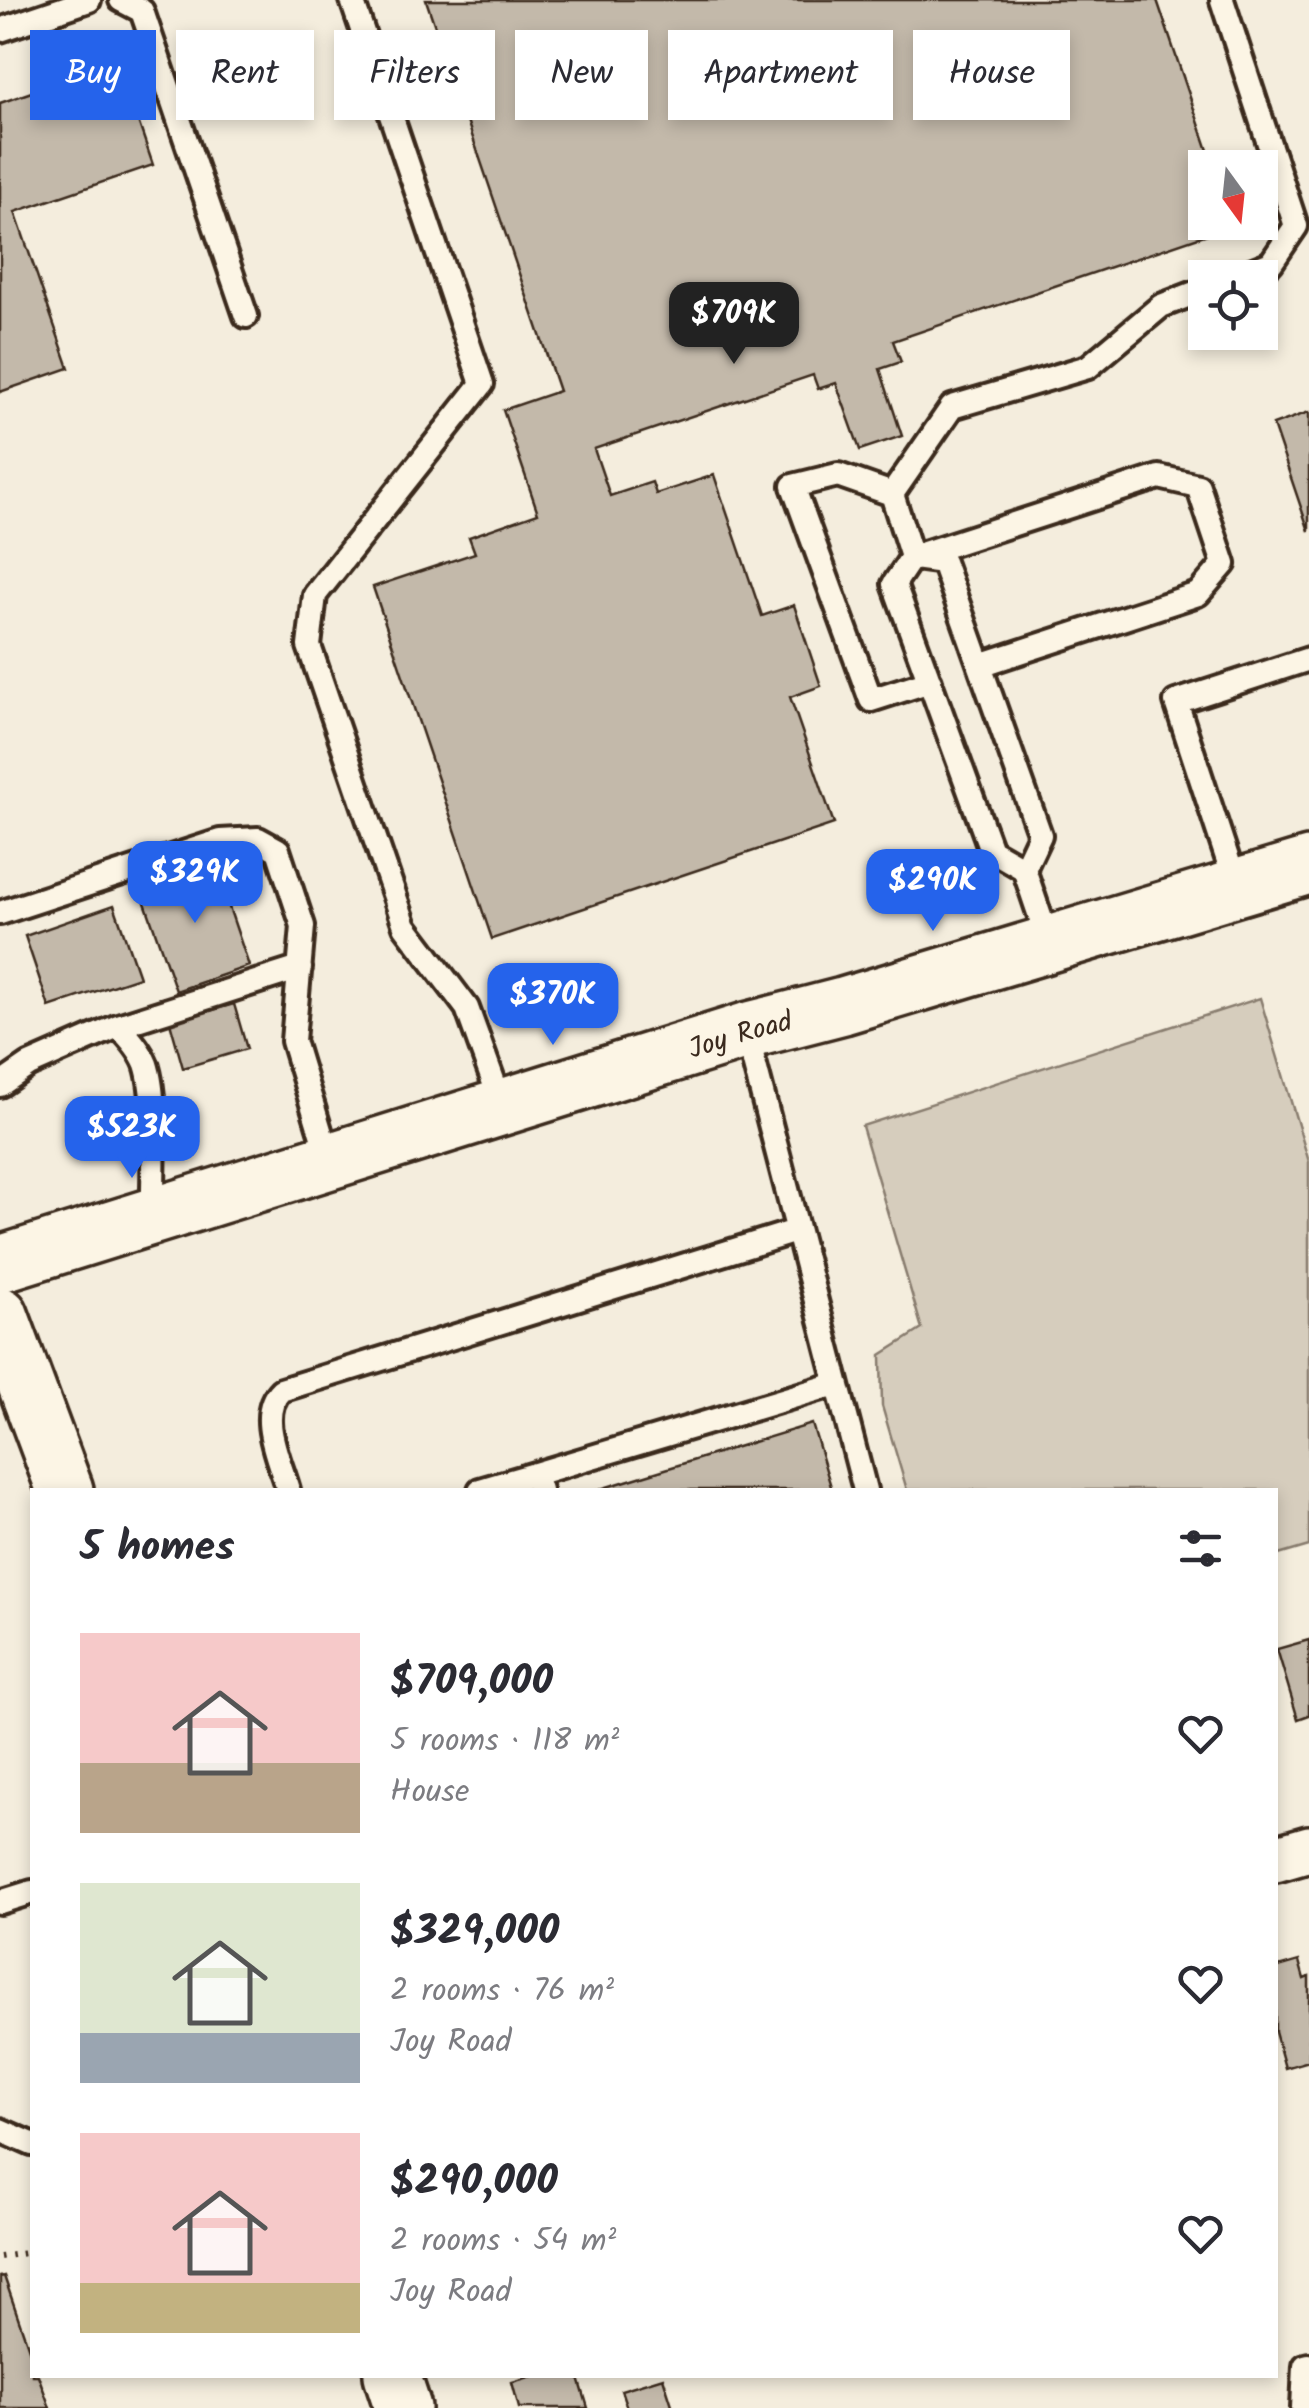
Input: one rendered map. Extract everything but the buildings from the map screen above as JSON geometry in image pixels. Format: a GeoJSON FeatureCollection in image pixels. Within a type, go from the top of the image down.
{"type":"FeatureCollection","features":[{"type":"Feature","properties":{"kind":"street","name":"Joy Road"},"geometry":{"type":"LineString","coordinates":[[0,1264],[746,1031],[842,1006],[1309,866]]}},
{"type":"Feature","properties":{"kind":"street"},"geometry":{"type":"LineString","coordinates":[[0,1316],[64,1488]]}},
{"type":"Feature","properties":{"kind":"street"},"geometry":{"type":"LineString","coordinates":[[1278,1858],[1309,1849]]}},
{"type":"Feature","properties":{"kind":"street"},"geometry":{"type":"LineString","coordinates":[[393,2378],[403,2408]]}},
{"type":"Feature","properties":{"kind":"lane"},"geometry":{"type":"LineString","coordinates":[[0,30],[89,0]]}},
{"type":"Feature","properties":{"kind":"lane"},"geometry":{"type":"LineString","coordinates":[[121,0],[142,11],[246,316]]}},
{"type":"Feature","properties":{"kind":"lane"},"geometry":{"type":"LineString","coordinates":[[352,0],[482,384],[315,596],[309,646],[405,926],[466,1008],[503,1108]]}},
{"type":"Feature","properties":{"kind":"lane"},"geometry":{"type":"LineString","coordinates":[[1222,0],[1296,226],[1273,260]]}},
{"type":"Feature","properties":{"kind":"lane"},"geometry":{"type":"LineString","coordinates":[[892,494],[952,408],[1088,367],[1162,306],[1188,296]]}},
{"type":"Feature","properties":{"kind":"lane"},"geometry":{"type":"LineString","coordinates":[[892,494],[838,475],[793,486],[872,700],[930,681]]}},
{"type":"Feature","properties":{"kind":"lane"},"geometry":{"type":"LineString","coordinates":[[980,665],[1198,594],[1224,564],[1198,486],[1160,476],[912,557],[894,584],[991,850],[1024,869],[1049,943]]}},
{"type":"Feature","properties":{"kind":"lane"},"geometry":{"type":"LineString","coordinates":[[892,494],[912,557]]}},
{"type":"Feature","properties":{"kind":"lane"},"geometry":{"type":"LineString","coordinates":[[912,557],[944,562],[1040,835],[1024,869]]}},
{"type":"Feature","properties":{"kind":"lane"},"geometry":{"type":"LineString","coordinates":[[1237,888],[1176,702],[1309,659]]}},
{"type":"Feature","properties":{"kind":"lane"},"geometry":{"type":"LineString","coordinates":[[0,914],[220,841],[258,839],[278,850],[303,926],[293,1041],[329,1160]]}},
{"type":"Feature","properties":{"kind":"lane"},"geometry":{"type":"LineString","coordinates":[[0,1085],[29,1065],[118,1026],[300,968]]}},
{"type":"Feature","properties":{"kind":"lane"},"geometry":{"type":"LineString","coordinates":[[118,1026],[135,1044],[146,1065],[151,1104],[152,1219]]}},
{"type":"Feature","properties":{"kind":"lane"},"geometry":{"type":"LineString","coordinates":[[746,1031],[864,1488]]}},
{"type":"Feature","properties":{"kind":"lane"},"geometry":{"type":"LineString","coordinates":[[287,1488],[268,1415],[272,1398],[281,1390],[796,1230]]}},
{"type":"Feature","properties":{"kind":"lane"},"geometry":{"type":"LineString","coordinates":[[494,1488],[538,1482],[836,1384]]}},
{"type":"Feature","properties":{"kind":"lane"},"geometry":{"type":"LineString","coordinates":[[0,1902],[30,1893]]}},
{"type":"Feature","properties":{"kind":"lane"},"geometry":{"type":"LineString","coordinates":[[0,2130],[30,2143]]}},
{"type":"Feature","properties":{"kind":"lane"},"geometry":{"type":"LineString","coordinates":[[1303,2408],[1305,2366],[1309,2365]]}},
{"type":"Feature","properties":{"kind":"path"},"geometry":{"type":"LineString","coordinates":[[0,2256],[30,2252]]}},
{"type":"Feature","properties":{"kind":"shaded area"},"geometry":{"type":"Polygon","coordinates":[[[1260,998],[1309,1162],[1309,1546],[1278,1555],[1278,1488],[906,1488],[882,1406],[881,1355],[922,1329],[862,1126],[1260,998]]]}}]}
